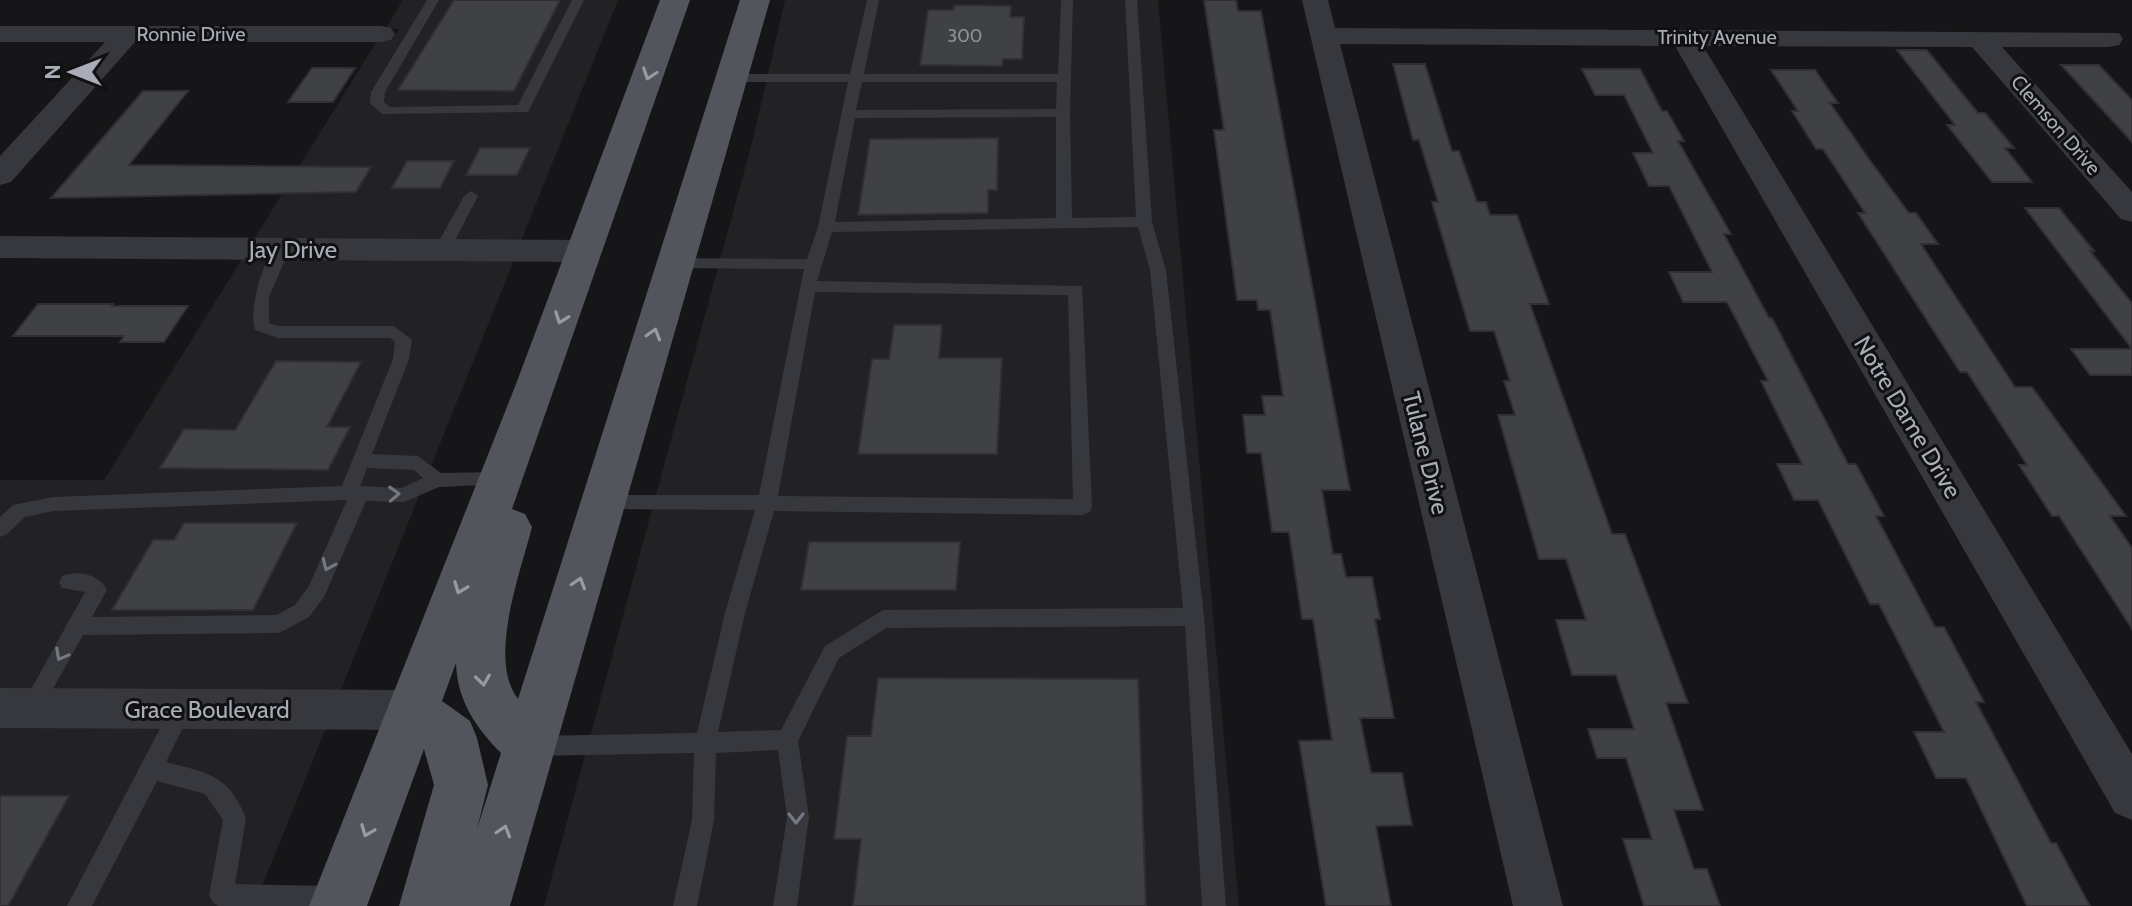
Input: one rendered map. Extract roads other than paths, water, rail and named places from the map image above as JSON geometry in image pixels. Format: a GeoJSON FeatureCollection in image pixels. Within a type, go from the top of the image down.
{"type":"FeatureCollection","features":[{"type":"Feature","properties":{"kind":"main road"},"geometry":{"type":"LineString","coordinates":[[339,902],[537,384],[675,0]]}},
{"type":"Feature","properties":{"kind":"main road"},"geometry":{"type":"LineString","coordinates":[[481,906],[755,0]]}},
{"type":"Feature","properties":{"kind":"main road"},"geometry":{"type":"LineString","coordinates":[[530,746],[499,716],[484,692],[481,663],[486,614],[522,476],[537,384]]}},
{"type":"Feature","properties":{"kind":"main road"},"geometry":{"type":"LineString","coordinates":[[413,710],[451,738],[461,785],[428,906]]}},
{"type":"Feature","properties":{"kind":"street","name":"Trinity Avenue"},"geometry":{"type":"LineString","coordinates":[[1320,18],[1684,37],[2109,39]]}},
{"type":"Feature","properties":{"kind":"street","name":"Tulane Drive"},"geometry":{"type":"LineString","coordinates":[[1320,18],[1538,906]]}},
{"type":"Feature","properties":{"kind":"street"},"geometry":{"type":"LineString","coordinates":[[0,175],[128,33]]}},
{"type":"Feature","properties":{"kind":"street","name":"Ronnie Drive"},"geometry":{"type":"LineString","coordinates":[[0,34],[381,34]]}},
{"type":"Feature","properties":{"kind":"street","name":"Notre Dame Drive"},"geometry":{"type":"LineString","coordinates":[[1684,37],[2132,797]]}},
{"type":"Feature","properties":{"kind":"street","name":"Clemson Drive"},"geometry":{"type":"LineString","coordinates":[[1980,39],[2132,212]]}},
{"type":"Feature","properties":{"kind":"street","name":"Jay Drive"},"geometry":{"type":"LineString","coordinates":[[0,247],[586,251]]}},
{"type":"Feature","properties":{"kind":"street","name":"Grace Boulevard"},"geometry":{"type":"LineString","coordinates":[[15,708],[413,710]]}},
{"type":"Feature","properties":{"kind":"lane"},"geometry":{"type":"LineString","coordinates":[[433,0],[378,92],[377,103],[387,111],[523,109],[578,0]]}},
{"type":"Feature","properties":{"kind":"lane"},"geometry":{"type":"LineString","coordinates":[[685,906],[703,820],[705,743],[735,613],[767,503],[808,286],[826,227],[873,0]]}},
{"type":"Feature","properties":{"kind":"lane"},"geometry":{"type":"LineString","coordinates":[[1064,223],[1063,113],[1067,0]]}},
{"type":"Feature","properties":{"kind":"lane"},"geometry":{"type":"LineString","coordinates":[[1131,0],[1144,222],[1158,270],[1194,617],[1214,906]]}},
{"type":"Feature","properties":{"kind":"lane"},"geometry":{"type":"LineString","coordinates":[[731,78],[1065,78]]}},
{"type":"Feature","properties":{"kind":"lane"},"geometry":{"type":"LineString","coordinates":[[849,114],[1063,113]]}},
{"type":"Feature","properties":{"kind":"lane"},"geometry":{"type":"LineString","coordinates":[[442,250],[471,196]]}},
{"type":"Feature","properties":{"kind":"lane"},"geometry":{"type":"LineString","coordinates":[[826,227],[1144,222]]}},
{"type":"Feature","properties":{"kind":"lane"},"geometry":{"type":"LineString","coordinates":[[77,626],[278,624],[302,611],[317,591],[354,493],[361,461],[401,359],[404,340],[394,332],[278,332],[261,326],[261,297],[282,249]]}},
{"type":"Feature","properties":{"kind":"lane"},"geometry":{"type":"LineString","coordinates":[[676,263],[813,264]]}},
{"type":"Feature","properties":{"kind":"lane"},"geometry":{"type":"LineString","coordinates":[[604,502],[1083,507],[1076,290],[808,286]]}},
{"type":"Feature","properties":{"kind":"lane"},"geometry":{"type":"LineString","coordinates":[[361,461],[418,463],[437,480]]}},
{"type":"Feature","properties":{"kind":"lane"},"geometry":{"type":"LineString","coordinates":[[0,529],[20,510],[53,504],[354,493],[404,495],[437,480],[501,479]]}},
{"type":"Feature","properties":{"kind":"lane"},"geometry":{"type":"LineString","coordinates":[[15,708],[77,626],[97,590],[88,583],[69,582]]}},
{"type":"Feature","properties":{"kind":"lane"},"geometry":{"type":"LineString","coordinates":[[785,906],[798,817],[787,740],[832,652],[883,619],[1194,617]]}},
{"type":"Feature","properties":{"kind":"lane"},"geometry":{"type":"LineString","coordinates":[[79,906],[181,709]]}},
{"type":"Feature","properties":{"kind":"lane"},"geometry":{"type":"LineString","coordinates":[[530,746],[787,740]]}},
{"type":"Feature","properties":{"kind":"lane"},"geometry":{"type":"LineString","coordinates":[[152,769],[212,785],[235,818],[214,901],[339,902]]}}]}
